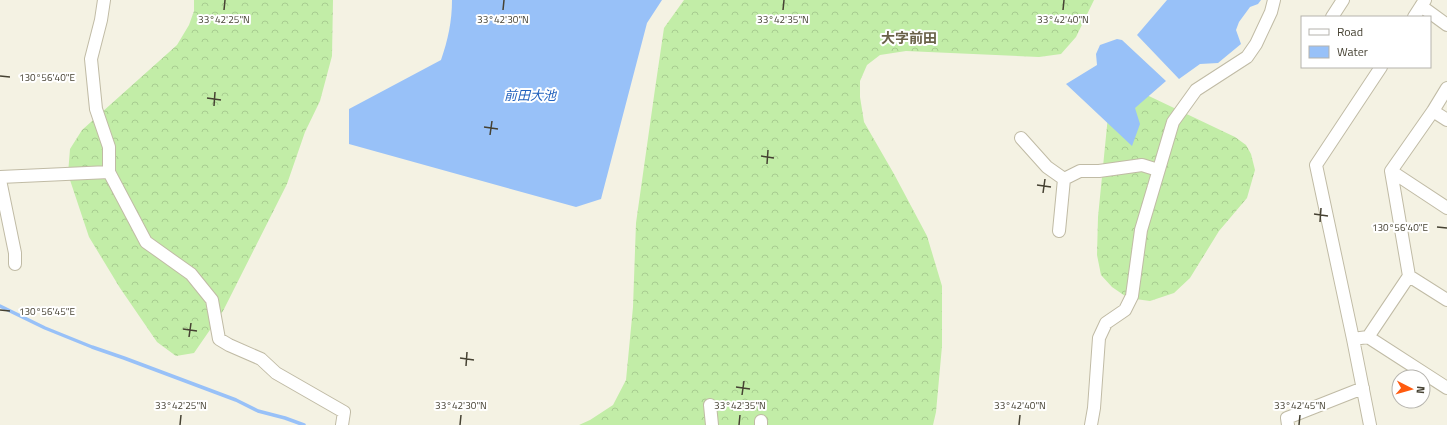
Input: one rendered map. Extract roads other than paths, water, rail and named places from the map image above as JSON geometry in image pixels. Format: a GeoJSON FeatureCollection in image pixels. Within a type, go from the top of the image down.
{"type":"FeatureCollection","features":[{"type":"Feature","properties":{"kind":"street"},"geometry":{"type":"LineString","coordinates":[[104,0],[101,20],[91,59],[96,109],[109,147],[109,172],[146,242],[191,274],[212,300],[219,339],[261,359],[276,373],[344,412],[342,425]]}},
{"type":"Feature","properties":{"kind":"street"},"geometry":{"type":"LineString","coordinates":[[1091,425],[1094,408],[1099,338],[1106,322],[1125,310],[1132,296],[1141,230],[1173,122],[1196,90],[1247,57],[1256,44],[1271,12],[1274,0]]}},
{"type":"Feature","properties":{"kind":"street"},"geometry":{"type":"LineString","coordinates":[[1333,16],[1343,0]]}},
{"type":"Feature","properties":{"kind":"street"},"geometry":{"type":"LineString","coordinates":[[1415,16],[1423,3],[1447,25]]}},
{"type":"Feature","properties":{"kind":"street"},"geometry":{"type":"LineString","coordinates":[[1370,425],[1316,165],[1375,69]]}},
{"type":"Feature","properties":{"kind":"street"},"geometry":{"type":"LineString","coordinates":[[1368,337],[1409,276],[1391,171],[1433,111],[1447,88]]}},
{"type":"Feature","properties":{"kind":"street"},"geometry":{"type":"LineString","coordinates":[[1433,111],[1447,120]]}},
{"type":"Feature","properties":{"kind":"street"},"geometry":{"type":"LineString","coordinates":[[1021,138],[1047,167],[1064,178]]}},
{"type":"Feature","properties":{"kind":"street"},"geometry":{"type":"LineString","coordinates":[[1064,178],[1080,171],[1099,171],[1142,165],[1158,170]]}},
{"type":"Feature","properties":{"kind":"street"},"geometry":{"type":"LineString","coordinates":[[1391,171],[1447,208]]}},
{"type":"Feature","properties":{"kind":"street"},"geometry":{"type":"LineString","coordinates":[[15,264],[15,253],[0,179],[109,172]]}},
{"type":"Feature","properties":{"kind":"street"},"geometry":{"type":"LineString","coordinates":[[1059,231],[1064,178]]}},
{"type":"Feature","properties":{"kind":"street"},"geometry":{"type":"LineString","coordinates":[[1409,276],[1447,300]]}},
{"type":"Feature","properties":{"kind":"street"},"geometry":{"type":"LineString","coordinates":[[1353,339],[1368,337],[1447,388]]}},
{"type":"Feature","properties":{"kind":"street"},"geometry":{"type":"LineString","coordinates":[[1288,425],[1287,418],[1363,388]]}},
{"type":"Feature","properties":{"kind":"street"},"geometry":{"type":"LineString","coordinates":[[710,405],[712,425]]}},
{"type":"Feature","properties":{"kind":"water","name":"前田大池"},"geometry":{"type":"Polygon","coordinates":[[[452,0],[662,0],[647,23],[601,199],[576,207],[349,144],[349,109],[441,60],[449,30],[452,0]]]}},
{"type":"Feature","properties":{"kind":"water"},"geometry":{"type":"Polygon","coordinates":[[[1167,0],[1261,0],[1258,4],[1250,7],[1239,22],[1236,30],[1241,44],[1218,63],[1200,64],[1179,79],[1137,35],[1167,0]]]}},
{"type":"Feature","properties":{"kind":"water"},"geometry":{"type":"Polygon","coordinates":[[[1117,39],[1122,40],[1166,81],[1135,108],[1140,124],[1132,146],[1066,84],[1097,65],[1096,54],[1100,45],[1117,39]]]}},
{"type":"Feature","properties":{"kind":"waterway"},"geometry":{"type":"LineString","coordinates":[[0,306],[45,328],[92,347],[236,400],[258,411],[304,425]]}},
{"type":"Feature","properties":{"kind":"district","name":"大字前田"},"geometry":{"type":"Point","coordinates":[909,37]}}]}
